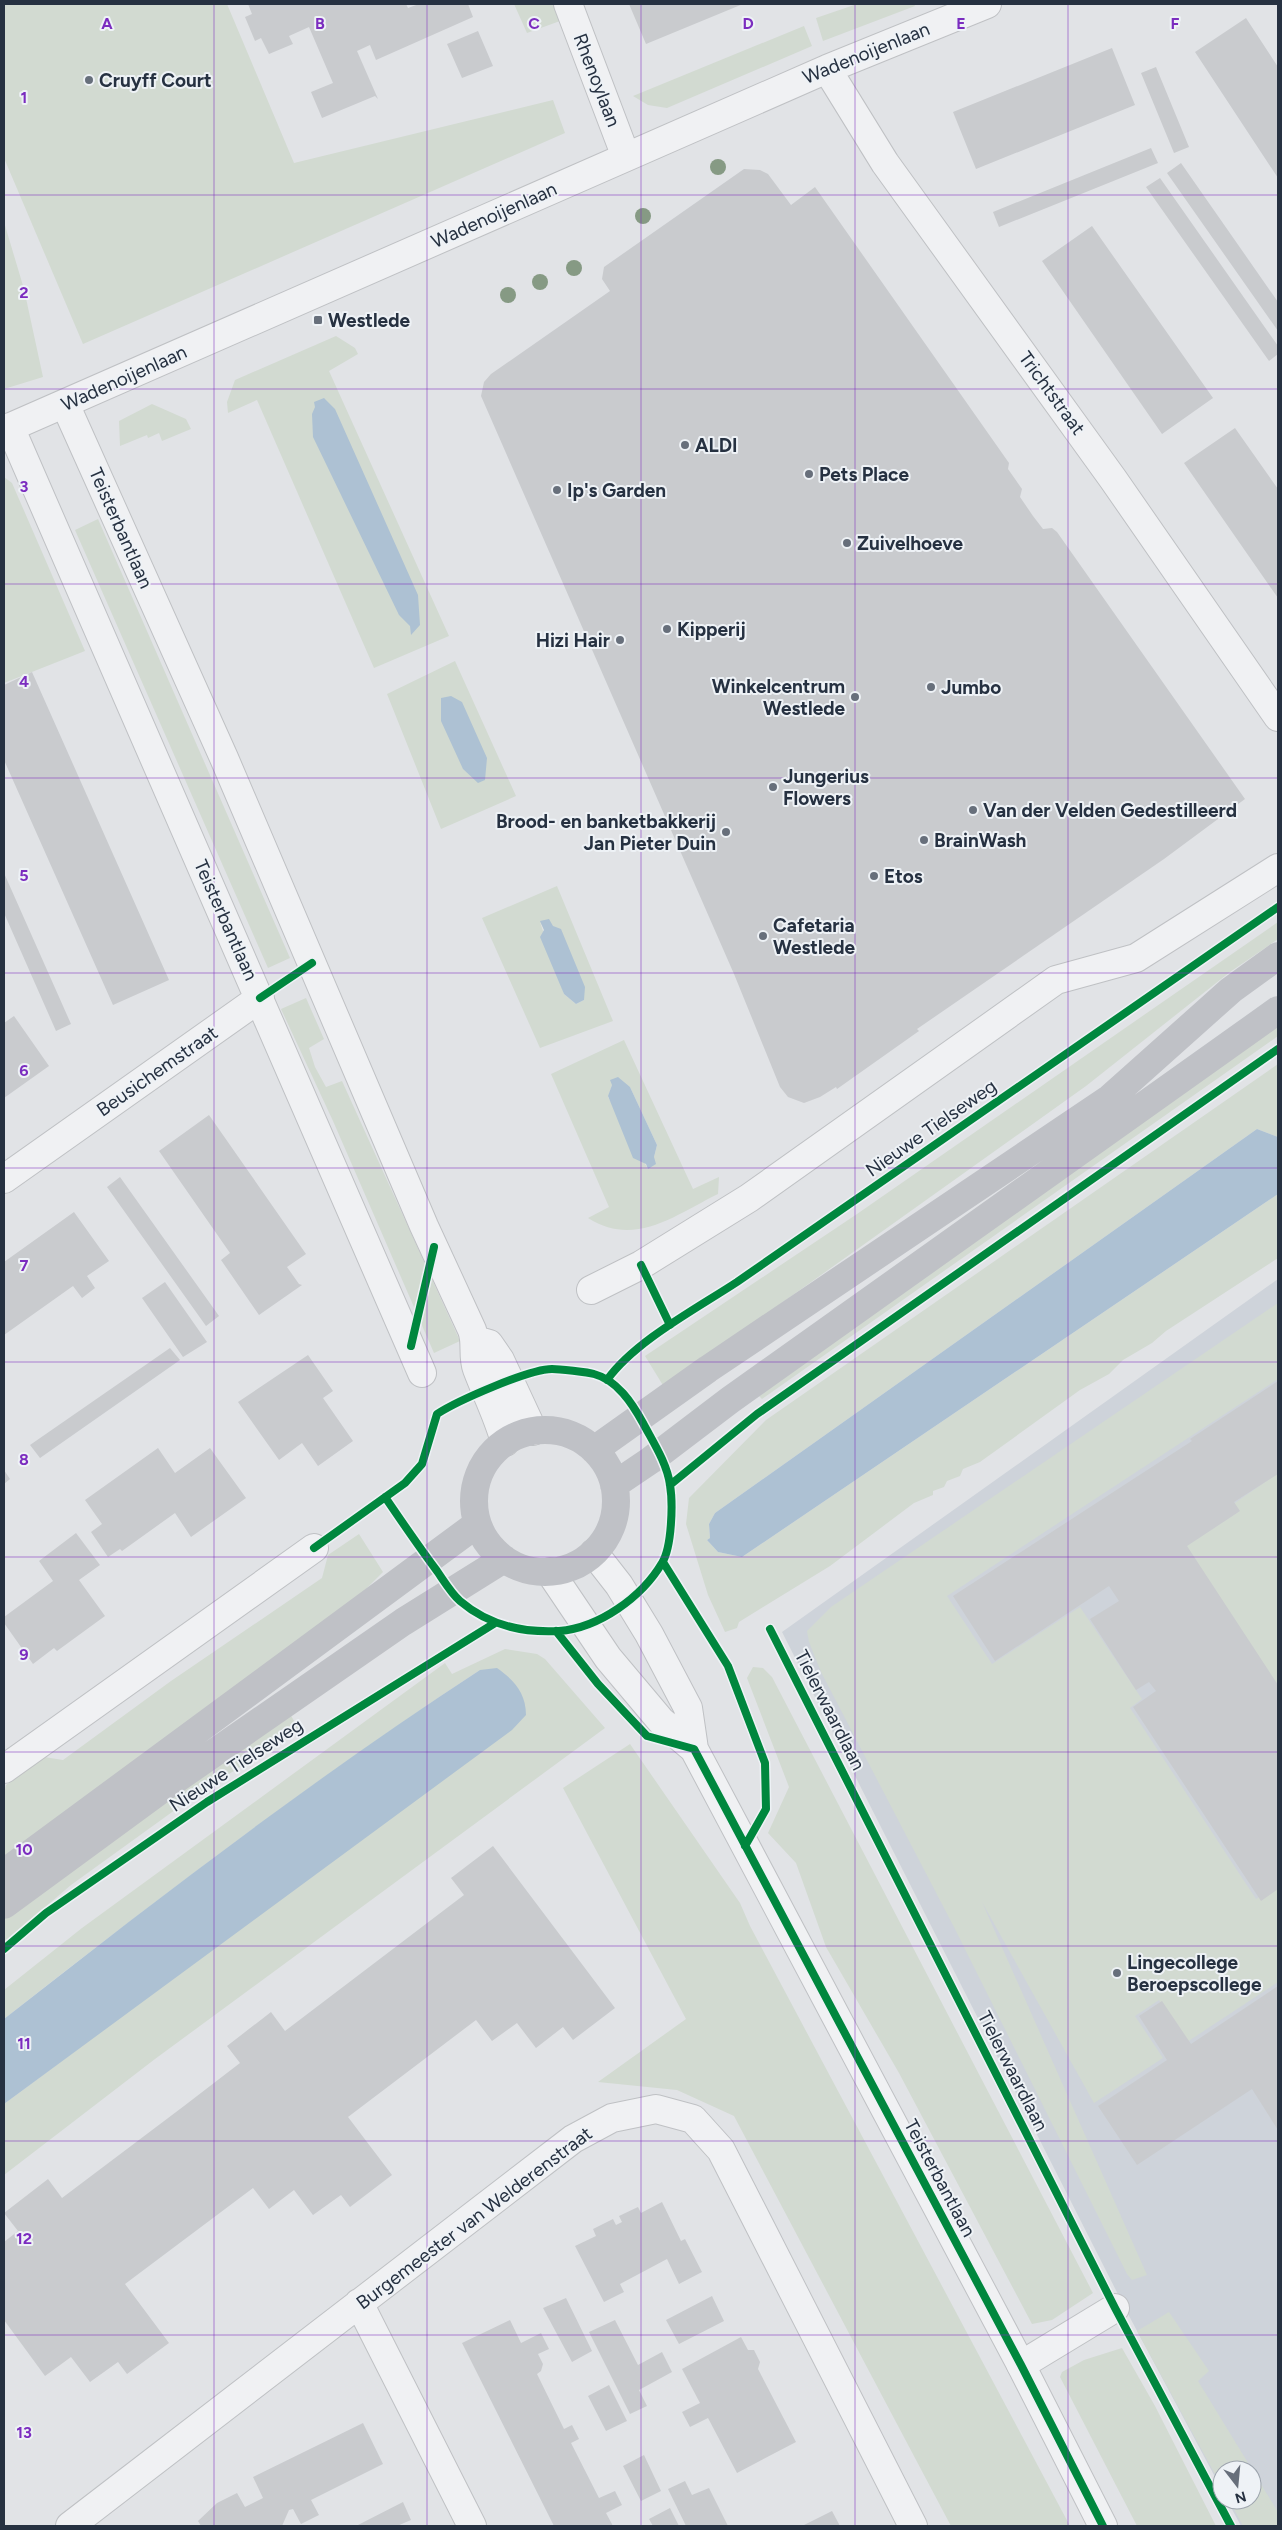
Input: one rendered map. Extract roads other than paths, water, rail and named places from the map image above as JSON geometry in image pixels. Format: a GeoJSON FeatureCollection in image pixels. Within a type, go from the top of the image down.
{"type":"FeatureCollection","features":[{"type":"Feature","properties":{"kind":"main road"},"geometry":{"type":"LineString","coordinates":[[594,1450],[708,1369],[1110,1098],[1231,990],[1278,956]]}},
{"type":"Feature","properties":{"kind":"main road"},"geometry":{"type":"LineString","coordinates":[[614,1485],[655,1457],[730,1400],[1278,1010]]}},
{"type":"Feature","properties":{"kind":"main road"},"geometry":{"type":"LineString","coordinates":[[547,1430],[568,1434],[594,1450],[604,1462],[614,1485],[616,1497],[614,1522],[609,1533],[594,1553],[574,1566],[550,1572],[518,1568],[504,1560],[487,1544],[477,1524],[474,1501],[478,1478],[488,1458],[505,1442],[533,1431],[547,1430]]}},
{"type":"Feature","properties":{"kind":"main road"},"geometry":{"type":"LineString","coordinates":[[4,1873],[477,1524]]}},
{"type":"Feature","properties":{"kind":"main road","name":"Nieuwe Tielseweg"},"geometry":{"type":"LineString","coordinates":[[4,1905],[162,1789],[403,1622],[504,1560]]}},
{"type":"Feature","properties":{"kind":"street","name":"Rhenoylaan"},"geometry":{"type":"LineString","coordinates":[[568,4],[626,157]]}},
{"type":"Feature","properties":{"kind":"street","name":"Wadenoijenlaan"},"geometry":{"type":"LineString","coordinates":[[7,428],[66,404],[827,68],[987,4]]}},
{"type":"Feature","properties":{"kind":"street","name":"Trichtstraat"},"geometry":{"type":"LineString","coordinates":[[827,68],[885,163],[1114,479],[1278,717]]}},
{"type":"Feature","properties":{"kind":"street","name":"Teisterbantlaan"},"geometry":{"type":"LineString","coordinates":[[66,404],[224,758],[424,1226],[475,1340],[473,1353],[477,1369],[505,1442]]}},
{"type":"Feature","properties":{"kind":"street","name":"Teisterbantlaan"},"geometry":{"type":"LineString","coordinates":[[7,428],[260,998],[422,1373]]}},
{"type":"Feature","properties":{"kind":"street"},"geometry":{"type":"LineString","coordinates":[[590,1290],[641,1265],[749,1198],[962,1044],[1056,980],[1136,958],[1278,868]]}},
{"type":"Feature","properties":{"kind":"street","name":"Beusichemstraat"},"geometry":{"type":"LineString","coordinates":[[4,1179],[260,998]]}},
{"type":"Feature","properties":{"kind":"street"},"geometry":{"type":"LineString","coordinates":[[475,1340],[489,1344],[500,1360],[533,1431]]}},
{"type":"Feature","properties":{"kind":"street"},"geometry":{"type":"LineString","coordinates":[[4,1770],[314,1548]]}},
{"type":"Feature","properties":{"kind":"street","name":"Teisterbantlaan"},"geometry":{"type":"LineString","coordinates":[[594,1553],[619,1585],[650,1634],[688,1708],[694,1749],[1021,2365],[1103,2526]]}},
{"type":"Feature","properties":{"kind":"street","name":"Teisterbantlaan"},"geometry":{"type":"LineString","coordinates":[[550,1572],[608,1658],[661,1721],[694,1749]]}},
{"type":"Feature","properties":{"kind":"street","name":"Burgemeester van Welderenstraat"},"geometry":{"type":"LineString","coordinates":[[70,2526],[573,2139],[612,2118],[656,2109],[693,2119],[721,2150],[913,2526]]}},
{"type":"Feature","properties":{"kind":"street"},"geometry":{"type":"LineString","coordinates":[[359,2303],[472,2526]]}},
{"type":"Feature","properties":{"kind":"street"},"geometry":{"type":"LineString","coordinates":[[1021,2365],[1115,2308]]}},
{"type":"Feature","properties":{"kind":"water"},"geometry":{"type":"Polygon","coordinates":[[[324,398],[335,409],[418,595],[420,625],[411,635],[410,626],[399,615],[313,437],[312,414],[315,407],[314,402],[324,398]]]}},
{"type":"Feature","properties":{"kind":"water"},"geometry":{"type":"Polygon","coordinates":[[[451,696],[462,702],[487,758],[485,780],[478,783],[463,769],[441,721],[441,698],[451,696]]]}},
{"type":"Feature","properties":{"kind":"water"},"geometry":{"type":"Polygon","coordinates":[[[549,919],[553,926],[561,929],[585,987],[584,1000],[576,1004],[564,994],[540,937],[544,930],[540,921],[549,919]]]}},
{"type":"Feature","properties":{"kind":"water"},"geometry":{"type":"Polygon","coordinates":[[[618,1077],[630,1087],[657,1145],[654,1157],[656,1164],[648,1169],[646,1164],[633,1158],[608,1096],[612,1085],[610,1080],[618,1077]]]}},
{"type":"Feature","properties":{"kind":"water"},"geometry":{"type":"Polygon","coordinates":[[[1257,1129],[1278,1137],[1278,1194],[742,1557],[718,1552],[707,1540],[710,1538],[709,1524],[715,1513],[1257,1129]]]}},
{"type":"Feature","properties":{"kind":"water"},"geometry":{"type":"Polygon","coordinates":[[[497,1668],[514,1682],[524,1700],[526,1715],[512,1730],[4,2104],[4,2019],[238,1839],[358,1753],[480,1670],[497,1668]]]}},
{"type":"Feature","properties":{"kind":"place","name":"Cruyff Court"},"geometry":{"type":"Point","coordinates":[89,80]}},
{"type":"Feature","properties":{"kind":"place","name":"Westlede"},"geometry":{"type":"Point","coordinates":[318,320]}},
{"type":"Feature","properties":{"kind":"place","name":"ALDI"},"geometry":{"type":"Point","coordinates":[685,445]}},
{"type":"Feature","properties":{"kind":"place","name":"Pets Place"},"geometry":{"type":"Point","coordinates":[809,474]}},
{"type":"Feature","properties":{"kind":"place","name":"Ip's Garden"},"geometry":{"type":"Point","coordinates":[557,490]}},
{"type":"Feature","properties":{"kind":"place","name":"Zuivelhoeve"},"geometry":{"type":"Point","coordinates":[847,543]}},
{"type":"Feature","properties":{"kind":"place","name":"Kipperij"},"geometry":{"type":"Point","coordinates":[667,629]}},
{"type":"Feature","properties":{"kind":"place","name":"Hizi Hair"},"geometry":{"type":"Point","coordinates":[620,640]}},
{"type":"Feature","properties":{"kind":"place","name":"Jumbo"},"geometry":{"type":"Point","coordinates":[931,687]}},
{"type":"Feature","properties":{"kind":"place","name":"Winkelcentrum Westlede"},"geometry":{"type":"Point","coordinates":[855,697]}},
{"type":"Feature","properties":{"kind":"place","name":"Jungerius Flowers"},"geometry":{"type":"Point","coordinates":[773,787]}},
{"type":"Feature","properties":{"kind":"place","name":"Van der Velden Gedestilleerd"},"geometry":{"type":"Point","coordinates":[973,810]}},
{"type":"Feature","properties":{"kind":"place","name":"Brood- en banketbakkerij Jan Pieter Duin"},"geometry":{"type":"Point","coordinates":[726,832]}},
{"type":"Feature","properties":{"kind":"place","name":"BrainWash"},"geometry":{"type":"Point","coordinates":[924,840]}},
{"type":"Feature","properties":{"kind":"place","name":"Etos"},"geometry":{"type":"Point","coordinates":[874,876]}},
{"type":"Feature","properties":{"kind":"place","name":"Cafetaria Westlede"},"geometry":{"type":"Point","coordinates":[763,936]}},
{"type":"Feature","properties":{"kind":"place","name":"Lingecollege Beroepscollege"},"geometry":{"type":"Point","coordinates":[1117,1973]}}]}
